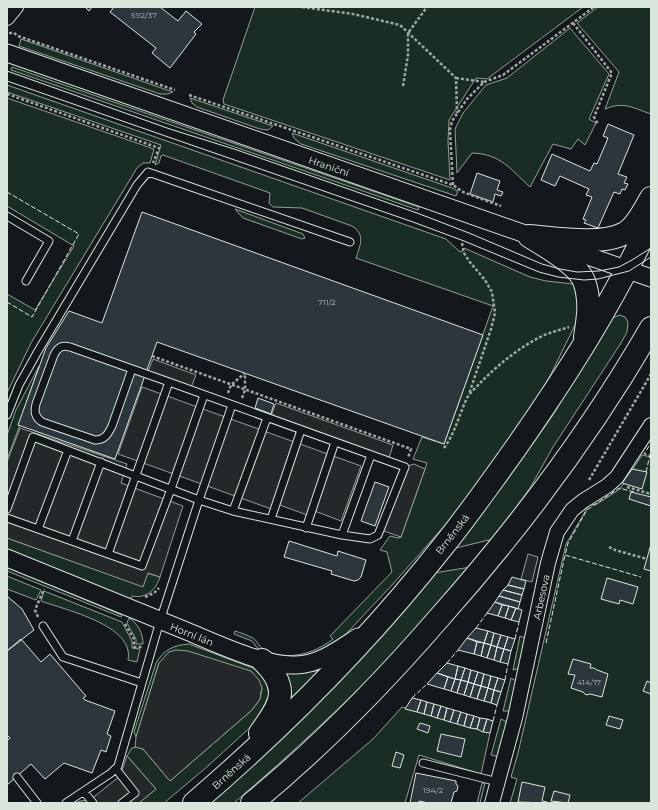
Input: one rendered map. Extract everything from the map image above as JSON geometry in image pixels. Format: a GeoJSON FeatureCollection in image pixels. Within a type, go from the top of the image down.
{"type":"FeatureCollection","features":[{"type":"Feature","properties":{"kind":"main road"},"geometry":{"type":"LineString","coordinates":[[529,236],[589,240],[613,237],[625,233],[633,225],[651,198]]}},
{"type":"Feature","properties":{"kind":"main road","name":"Brněnská"},"geometry":{"type":"LineString","coordinates":[[194,803],[233,770],[314,692],[376,625],[444,545],[548,402],[584,346],[626,270],[651,220]]}},
{"type":"Feature","properties":{"kind":"main road"},"geometry":{"type":"LineString","coordinates":[[529,236],[569,262],[584,280],[588,298],[588,316],[584,346]]}},
{"type":"Feature","properties":{"kind":"main road"},"geometry":{"type":"LineString","coordinates":[[252,803],[311,750],[369,694],[424,635],[481,569],[532,506],[572,451],[619,382],[651,328]]}},
{"type":"Feature","properties":{"kind":"main road"},"geometry":{"type":"LineString","coordinates":[[233,770],[272,718],[279,701],[280,689],[276,677],[262,660]]}},
{"type":"Feature","properties":{"kind":"street"},"geometry":{"type":"LineString","coordinates":[[7,18],[16,7]]}},
{"type":"Feature","properties":{"kind":"street","name":"Hraniční"},"geometry":{"type":"LineString","coordinates":[[7,53],[651,278]]}},
{"type":"Feature","properties":{"kind":"street","name":"Arbesova"},"geometry":{"type":"LineString","coordinates":[[492,803],[515,718],[548,563],[557,532],[572,510],[614,480],[651,425]]}},
{"type":"Feature","properties":{"kind":"street","name":"Horní lán"},"geometry":{"type":"LineString","coordinates":[[7,558],[227,648],[282,665],[301,665],[318,661],[335,652],[376,625]]}},
{"type":"Feature","properties":{"kind":"lane"},"geometry":{"type":"LineString","coordinates":[[7,415],[19,385],[38,350],[137,185],[148,172],[350,242]]}},
{"type":"Feature","properties":{"kind":"lane"},"geometry":{"type":"LineString","coordinates":[[7,216],[49,241],[26,281]]}},
{"type":"Feature","properties":{"kind":"lane"},"geometry":{"type":"LineString","coordinates":[[7,509],[33,436],[199,500],[233,510],[306,528],[342,535],[370,539],[378,535],[405,467],[170,382],[70,347],[64,346],[59,348],[54,355],[34,413],[42,422],[95,440],[104,438],[112,426],[132,369]]}},
{"type":"Feature","properties":{"kind":"lane"},"geometry":{"type":"LineString","coordinates":[[108,554],[170,382]]}},
{"type":"Feature","properties":{"kind":"lane"},"geometry":{"type":"LineString","coordinates":[[7,518],[142,566],[204,395]]}},
{"type":"Feature","properties":{"kind":"lane"},"geometry":{"type":"LineString","coordinates":[[66,803],[116,769],[160,621],[199,500],[236,407]]}},
{"type":"Feature","properties":{"kind":"lane"},"geometry":{"type":"LineString","coordinates":[[233,510],[267,418]]}},
{"type":"Feature","properties":{"kind":"lane"},"geometry":{"type":"LineString","coordinates":[[271,519],[301,430]]}},
{"type":"Feature","properties":{"kind":"lane"},"geometry":{"type":"LineString","coordinates":[[306,528],[335,442]]}},
{"type":"Feature","properties":{"kind":"lane"},"geometry":{"type":"LineString","coordinates":[[38,529],[68,450]]}},
{"type":"Feature","properties":{"kind":"lane"},"geometry":{"type":"LineString","coordinates":[[342,535],[371,455]]}},
{"type":"Feature","properties":{"kind":"lane"},"geometry":{"type":"LineString","coordinates":[[72,541],[101,462]]}},
{"type":"Feature","properties":{"kind":"lane"},"geometry":{"type":"LineString","coordinates":[[43,626],[63,656],[142,684]]}},
{"type":"Feature","properties":{"kind":"lane"},"geometry":{"type":"LineString","coordinates":[[423,763],[498,782]]}},
{"type":"Feature","properties":{"kind":"lane"},"geometry":{"type":"LineString","coordinates":[[116,769],[135,793],[122,803]]}},
{"type":"Feature","properties":{"kind":"lane"},"geometry":{"type":"LineString","coordinates":[[17,777],[37,803]]}},
{"type":"Feature","properties":{"kind":"lane"},"geometry":{"type":"LineString","coordinates":[[84,792],[93,803]]}},
{"type":"Feature","properties":{"kind":"path"},"geometry":{"type":"LineString","coordinates":[[302,7],[353,14],[400,25],[456,78],[484,82]]}},
{"type":"Feature","properties":{"kind":"path"},"geometry":{"type":"LineString","coordinates":[[403,86],[408,55],[408,33],[427,7]]}},
{"type":"Feature","properties":{"kind":"path"},"geometry":{"type":"LineString","coordinates":[[453,185],[450,130],[452,121],[467,99],[484,82],[503,75],[594,7]]}},
{"type":"Feature","properties":{"kind":"path"},"geometry":{"type":"LineString","coordinates":[[573,24],[612,73],[594,117],[598,124]]}},
{"type":"Feature","properties":{"kind":"path"},"geometry":{"type":"LineString","coordinates":[[14,33],[18,36],[175,90]]}},
{"type":"Feature","properties":{"kind":"path"},"geometry":{"type":"LineString","coordinates":[[456,78],[457,114]]}},
{"type":"Feature","properties":{"kind":"path"},"geometry":{"type":"LineString","coordinates":[[7,94],[159,148],[148,172]]}},
{"type":"Feature","properties":{"kind":"path"},"geometry":{"type":"LineString","coordinates":[[189,95],[453,185],[463,192],[501,206]]}},
{"type":"Feature","properties":{"kind":"path"},"geometry":{"type":"LineString","coordinates":[[444,448],[457,427],[491,329],[495,313],[492,292],[485,280],[464,253],[462,244]]}},
{"type":"Feature","properties":{"kind":"path"},"geometry":{"type":"LineString","coordinates":[[468,397],[506,359],[542,336],[575,325]]}},
{"type":"Feature","properties":{"kind":"path"},"geometry":{"type":"LineString","coordinates":[[152,356],[411,449],[405,467]]}},
{"type":"Feature","properties":{"kind":"path"},"geometry":{"type":"LineString","coordinates":[[224,402],[231,385],[245,373],[245,390],[236,407]]}},
{"type":"Feature","properties":{"kind":"path"},"geometry":{"type":"LineString","coordinates":[[614,480],[620,485],[651,494]]}},
{"type":"Feature","properties":{"kind":"path"},"geometry":{"type":"LineString","coordinates":[[609,547],[614,550],[647,559]]}},
{"type":"Feature","properties":{"kind":"path"},"geometry":{"type":"LineString","coordinates":[[142,653],[142,647],[134,647],[134,639],[124,622],[133,597],[143,598],[148,596],[158,589],[161,584]]}},
{"type":"Feature","properties":{"kind":"path"},"geometry":{"type":"LineString","coordinates":[[43,626],[35,610],[44,588]]}},
{"type":"Feature","properties":{"kind":"green space"},"geometry":{"type":"Polygon","coordinates":[[[255,7],[583,7],[487,79],[476,78],[449,120],[448,141],[450,180],[224,104],[223,100],[255,7]]]}},
{"type":"Feature","properties":{"kind":"green space"},"geometry":{"type":"Polygon","coordinates":[[[598,7],[651,7],[651,114],[623,105],[605,109],[619,72],[577,23],[598,7]]]}},
{"type":"Feature","properties":{"kind":"green space"},"geometry":{"type":"Polygon","coordinates":[[[570,28],[609,74],[589,119],[596,123],[585,145],[578,139],[571,149],[553,144],[530,187],[498,159],[482,154],[472,153],[457,173],[455,129],[463,113],[486,85],[507,78],[570,28]]]}},
{"type":"Feature","properties":{"kind":"green space"},"geometry":{"type":"Polygon","coordinates":[[[21,39],[173,92],[168,94],[160,94],[19,46],[21,39]]]}},
{"type":"Feature","properties":{"kind":"green space"},"geometry":{"type":"Polygon","coordinates":[[[12,67],[419,207],[418,210],[11,70],[12,67]]]}},
{"type":"Feature","properties":{"kind":"green space"},"geometry":{"type":"Polygon","coordinates":[[[7,85],[446,239],[459,251],[462,252],[464,248],[530,277],[546,281],[573,284],[577,289],[578,312],[575,325],[550,376],[539,395],[470,497],[392,585],[346,634],[312,656],[280,658],[259,650],[252,641],[234,634],[235,631],[253,638],[263,649],[281,655],[290,656],[317,649],[333,639],[330,636],[392,572],[387,552],[380,550],[390,536],[398,538],[401,537],[427,463],[413,459],[422,437],[444,444],[493,306],[356,258],[361,240],[359,233],[352,226],[302,208],[273,207],[269,203],[270,193],[163,155],[161,156],[159,163],[155,165],[161,145],[7,92],[7,85]]]}},
{"type":"Feature","properties":{"kind":"green space"},"geometry":{"type":"Polygon","coordinates":[[[7,98],[154,149],[150,163],[143,163],[137,168],[31,343],[7,393],[7,294],[35,310],[74,246],[7,206],[7,98]]]}},
{"type":"Feature","properties":{"kind":"green space"},"geometry":{"type":"Polygon","coordinates":[[[190,98],[273,126],[268,130],[260,129],[197,107],[192,103],[190,98]]]}},
{"type":"Feature","properties":{"kind":"green space"},"geometry":{"type":"Polygon","coordinates":[[[292,133],[458,191],[456,196],[301,144],[294,138],[292,133]]]}},
{"type":"Feature","properties":{"kind":"green space"},"geometry":{"type":"Polygon","coordinates":[[[235,209],[303,234],[305,238],[302,239],[243,218],[235,209]]]}},
{"type":"Feature","properties":{"kind":"green space"},"geometry":{"type":"Polygon","coordinates":[[[620,315],[625,317],[628,322],[627,332],[553,447],[530,488],[493,539],[456,548],[508,479],[555,412],[598,337],[612,318],[620,315]]]}},
{"type":"Feature","properties":{"kind":"green space"},"geometry":{"type":"Polygon","coordinates":[[[39,366],[19,424],[20,425],[7,459],[7,435],[16,410],[39,366]]]}},
{"type":"Feature","properties":{"kind":"green space"},"geometry":{"type":"Polygon","coordinates":[[[642,455],[651,457],[651,803],[510,803],[517,779],[511,777],[518,753],[566,544],[589,505],[597,504],[620,489],[642,455]]]}},
{"type":"Feature","properties":{"kind":"green space"},"geometry":{"type":"Polygon","coordinates":[[[7,538],[141,585],[147,573],[160,577],[153,590],[146,595],[137,597],[132,596],[130,600],[7,550],[7,538]]]}},
{"type":"Feature","properties":{"kind":"green space"},"geometry":{"type":"Polygon","coordinates":[[[7,567],[122,615],[121,617],[7,571],[7,567]]]}},
{"type":"Feature","properties":{"kind":"green space"},"geometry":{"type":"Polygon","coordinates":[[[471,567],[407,639],[378,669],[338,709],[276,766],[234,803],[209,803],[434,573],[471,567]]]}},
{"type":"Feature","properties":{"kind":"green space"},"geometry":{"type":"Polygon","coordinates":[[[7,576],[41,590],[36,600],[7,589],[7,576]]]}},
{"type":"Feature","properties":{"kind":"green space"},"geometry":{"type":"Polygon","coordinates":[[[44,591],[122,622],[132,641],[132,648],[140,649],[137,662],[128,660],[127,648],[121,637],[110,628],[81,614],[41,601],[44,591]]]}},
{"type":"Feature","properties":{"kind":"green space"},"geometry":{"type":"Polygon","coordinates":[[[129,618],[139,629],[143,644],[136,644],[136,639],[127,623],[129,618]]]}},
{"type":"Feature","properties":{"kind":"green space"},"geometry":{"type":"Polygon","coordinates":[[[520,636],[525,638],[519,668],[513,670],[520,636]]]}},
{"type":"Feature","properties":{"kind":"green space"},"geometry":{"type":"Polygon","coordinates":[[[189,644],[258,670],[267,679],[272,697],[255,723],[208,766],[164,803],[139,803],[156,789],[127,756],[132,748],[137,747],[143,749],[170,781],[252,710],[260,699],[262,688],[197,654],[184,651],[159,663],[136,737],[134,732],[156,663],[162,655],[170,649],[189,644]]]}},
{"type":"Feature","properties":{"kind":"green space"},"geometry":{"type":"Polygon","coordinates":[[[315,670],[317,673],[293,697],[284,673],[315,670]]]}},
{"type":"Feature","properties":{"kind":"green space"},"geometry":{"type":"Polygon","coordinates":[[[511,678],[516,681],[509,711],[503,711],[511,678]]]}},
{"type":"Feature","properties":{"kind":"green space"},"geometry":{"type":"Polygon","coordinates":[[[402,707],[490,733],[481,774],[419,755],[405,803],[298,803],[373,739],[402,707]]]}},
{"type":"Feature","properties":{"kind":"green space"},"geometry":{"type":"Polygon","coordinates":[[[501,719],[507,722],[499,757],[491,755],[501,719]]]}},
{"type":"Feature","properties":{"kind":"green space"},"geometry":{"type":"Polygon","coordinates":[[[482,783],[485,783],[480,803],[477,803],[482,783]]]}},
{"type":"Feature","properties":{"kind":"shaded area"},"geometry":{"type":"Polygon","coordinates":[[[153,359],[196,375],[190,390],[147,374],[153,359]]]}},
{"type":"Feature","properties":{"kind":"shaded area"},"geometry":{"type":"Polygon","coordinates":[[[142,387],[361,466],[341,521],[312,510],[310,516],[277,504],[274,510],[118,454],[142,387]]]}},
{"type":"Feature","properties":{"kind":"shaded area"},"geometry":{"type":"Polygon","coordinates":[[[276,403],[393,445],[388,461],[270,419],[276,403]]]}},
{"type":"Feature","properties":{"kind":"shaded area"},"geometry":{"type":"Polygon","coordinates":[[[20,428],[127,464],[121,483],[183,506],[160,577],[148,573],[143,587],[7,538],[7,462],[20,428]]]}},
{"type":"Feature","properties":{"kind":"shaded area"},"geometry":{"type":"Polygon","coordinates":[[[414,464],[425,469],[401,537],[381,530],[405,467],[414,464]]]}},
{"type":"Feature","properties":{"kind":"shaded area"},"geometry":{"type":"Polygon","coordinates":[[[528,554],[538,557],[532,582],[521,579],[528,554]]]}},
{"type":"Feature","properties":{"kind":"shaded area"},"geometry":{"type":"Polygon","coordinates":[[[176,650],[188,651],[251,671],[259,680],[262,688],[260,699],[252,710],[170,781],[143,749],[135,747],[136,737],[159,663],[169,652],[176,650]]]}},
{"type":"Feature","properties":{"kind":"shaded area"},"geometry":{"type":"Polygon","coordinates":[[[127,756],[156,789],[139,803],[76,803],[90,800],[120,776],[127,756]]]}},
{"type":"Feature","properties":{"kind":"building"},"geometry":{"type":"Polygon","coordinates":[[[85,7],[92,7],[89,11],[85,7]]]}},
{"type":"Feature","properties":{"kind":"building"},"geometry":{"type":"Polygon","coordinates":[[[114,7],[160,7],[178,21],[186,11],[202,24],[194,32],[196,34],[170,68],[152,53],[156,48],[110,12],[114,7]]]}},
{"type":"Feature","properties":{"kind":"building"},"geometry":{"type":"Polygon","coordinates":[[[608,124],[634,135],[618,174],[627,177],[624,183],[628,184],[625,190],[622,189],[620,194],[614,192],[598,228],[584,223],[586,220],[583,219],[592,197],[586,195],[589,189],[560,176],[555,186],[541,180],[552,154],[590,171],[594,163],[597,164],[608,138],[603,136],[608,124]]]}},
{"type":"Feature","properties":{"kind":"building"},"geometry":{"type":"Polygon","coordinates":[[[477,173],[500,181],[497,190],[503,192],[501,196],[495,194],[493,202],[470,194],[477,173]]]}},
{"type":"Feature","properties":{"kind":"building"},"geometry":{"type":"Polygon","coordinates":[[[142,212],[483,335],[444,444],[157,342],[115,459],[18,425],[46,348],[69,311],[102,323],[142,212]]]}},
{"type":"Feature","properties":{"kind":"building"},"geometry":{"type":"Polygon","coordinates":[[[258,398],[274,404],[271,414],[255,408],[258,398]]]}},
{"type":"Feature","properties":{"kind":"building"},"geometry":{"type":"Polygon","coordinates":[[[632,469],[647,472],[642,489],[622,483],[632,469]]]}},
{"type":"Feature","properties":{"kind":"building"},"geometry":{"type":"Polygon","coordinates":[[[375,482],[389,487],[375,526],[361,521],[375,482]]]}},
{"type":"Feature","properties":{"kind":"building"},"geometry":{"type":"Polygon","coordinates":[[[631,492],[651,497],[651,506],[629,499],[631,492]]]}},
{"type":"Feature","properties":{"kind":"building"},"geometry":{"type":"Polygon","coordinates":[[[289,541],[337,556],[338,551],[366,560],[361,577],[354,581],[331,574],[332,571],[284,557],[289,541]]]}},
{"type":"Feature","properties":{"kind":"building"},"geometry":{"type":"Polygon","coordinates":[[[651,544],[651,571],[644,569],[651,544]]]}},
{"type":"Feature","properties":{"kind":"building"},"geometry":{"type":"Polygon","coordinates":[[[512,577],[526,581],[524,589],[508,585],[512,577]]]}},
{"type":"Feature","properties":{"kind":"building"},"geometry":{"type":"Polygon","coordinates":[[[607,578],[638,587],[633,604],[620,600],[619,604],[601,599],[607,578]]]}},
{"type":"Feature","properties":{"kind":"building"},"geometry":{"type":"Polygon","coordinates":[[[508,585],[524,589],[522,595],[503,590],[508,585]]]}},
{"type":"Feature","properties":{"kind":"building"},"geometry":{"type":"Polygon","coordinates":[[[503,590],[522,595],[520,602],[499,596],[503,590]]]}},
{"type":"Feature","properties":{"kind":"building"},"geometry":{"type":"Polygon","coordinates":[[[7,596],[22,609],[34,630],[7,651],[7,596]]]}},
{"type":"Feature","properties":{"kind":"building"},"geometry":{"type":"Polygon","coordinates":[[[499,596],[520,602],[518,609],[495,602],[499,596]]]}},
{"type":"Feature","properties":{"kind":"building"},"geometry":{"type":"Polygon","coordinates":[[[495,602],[502,605],[498,616],[487,613],[495,602]]]}},
{"type":"Feature","properties":{"kind":"building"},"geometry":{"type":"Polygon","coordinates":[[[502,605],[509,606],[505,618],[498,616],[502,605]]]}},
{"type":"Feature","properties":{"kind":"building"},"geometry":{"type":"Polygon","coordinates":[[[509,606],[516,608],[511,620],[505,618],[509,606]]]}},
{"type":"Feature","properties":{"kind":"building"},"geometry":{"type":"Polygon","coordinates":[[[516,608],[522,610],[519,622],[511,620],[516,608]]]}},
{"type":"Feature","properties":{"kind":"building"},"geometry":{"type":"Polygon","coordinates":[[[476,628],[488,631],[484,643],[467,638],[476,628]]]}},
{"type":"Feature","properties":{"kind":"building"},"geometry":{"type":"Polygon","coordinates":[[[488,631],[494,633],[491,645],[484,643],[488,631]]]}},
{"type":"Feature","properties":{"kind":"building"},"geometry":{"type":"Polygon","coordinates":[[[494,633],[501,635],[497,647],[491,645],[494,633]]]}},
{"type":"Feature","properties":{"kind":"building"},"geometry":{"type":"Polygon","coordinates":[[[501,635],[508,637],[504,649],[497,647],[501,635]]]}},
{"type":"Feature","properties":{"kind":"building"},"geometry":{"type":"Polygon","coordinates":[[[508,637],[515,639],[511,651],[504,649],[508,637]]]}},
{"type":"Feature","properties":{"kind":"building"},"geometry":{"type":"Polygon","coordinates":[[[467,638],[477,642],[474,654],[458,650],[467,638]]]}},
{"type":"Feature","properties":{"kind":"building"},"geometry":{"type":"Polygon","coordinates":[[[21,639],[41,662],[50,654],[86,696],[83,698],[85,700],[115,711],[107,734],[111,736],[106,752],[101,750],[92,773],[64,763],[45,779],[31,764],[7,785],[7,741],[10,738],[7,735],[7,651],[21,639]]]}},
{"type":"Feature","properties":{"kind":"building"},"geometry":{"type":"Polygon","coordinates":[[[477,642],[484,643],[481,656],[474,654],[477,642]]]}},
{"type":"Feature","properties":{"kind":"building"},"geometry":{"type":"Polygon","coordinates":[[[484,643],[491,645],[487,658],[481,656],[484,643]]]}},
{"type":"Feature","properties":{"kind":"building"},"geometry":{"type":"Polygon","coordinates":[[[491,645],[497,647],[494,660],[487,658],[491,645]]]}},
{"type":"Feature","properties":{"kind":"building"},"geometry":{"type":"Polygon","coordinates":[[[497,647],[504,649],[500,662],[494,660],[497,647]]]}},
{"type":"Feature","properties":{"kind":"building"},"geometry":{"type":"Polygon","coordinates":[[[504,649],[511,651],[508,664],[500,662],[504,649]]]}},
{"type":"Feature","properties":{"kind":"building"},"geometry":{"type":"Polygon","coordinates":[[[573,659],[591,664],[590,668],[594,668],[608,674],[602,697],[590,694],[586,695],[583,692],[571,688],[575,675],[568,674],[573,659]]]}},
{"type":"Feature","properties":{"kind":"building"},"geometry":{"type":"Polygon","coordinates":[[[447,663],[458,666],[455,679],[437,673],[447,663]]]}},
{"type":"Feature","properties":{"kind":"building"},"geometry":{"type":"Polygon","coordinates":[[[458,666],[465,668],[461,680],[455,679],[458,666]]]}},
{"type":"Feature","properties":{"kind":"building"},"geometry":{"type":"Polygon","coordinates":[[[465,668],[471,670],[468,682],[461,680],[465,668]]]}},
{"type":"Feature","properties":{"kind":"building"},"geometry":{"type":"Polygon","coordinates":[[[471,670],[478,672],[474,684],[468,682],[471,670]]]}},
{"type":"Feature","properties":{"kind":"building"},"geometry":{"type":"Polygon","coordinates":[[[478,672],[484,674],[481,686],[474,684],[478,672]]]}},
{"type":"Feature","properties":{"kind":"building"},"geometry":{"type":"Polygon","coordinates":[[[437,673],[448,677],[444,689],[427,684],[437,673]]]}},
{"type":"Feature","properties":{"kind":"building"},"geometry":{"type":"Polygon","coordinates":[[[484,674],[491,676],[488,688],[481,686],[484,674]]]}},
{"type":"Feature","properties":{"kind":"building"},"geometry":{"type":"Polygon","coordinates":[[[491,676],[498,678],[494,690],[488,688],[491,676]]]}},
{"type":"Feature","properties":{"kind":"building"},"geometry":{"type":"Polygon","coordinates":[[[448,677],[455,679],[451,691],[444,689],[448,677]]]}},
{"type":"Feature","properties":{"kind":"building"},"geometry":{"type":"Polygon","coordinates":[[[498,678],[505,680],[501,692],[494,690],[498,678]]]}},
{"type":"Feature","properties":{"kind":"building"},"geometry":{"type":"Polygon","coordinates":[[[455,679],[461,680],[457,693],[451,691],[455,679]]]}},
{"type":"Feature","properties":{"kind":"building"},"geometry":{"type":"Polygon","coordinates":[[[461,680],[468,682],[464,695],[457,693],[461,680]]]}},
{"type":"Feature","properties":{"kind":"building"},"geometry":{"type":"Polygon","coordinates":[[[647,681],[651,683],[651,694],[643,691],[647,681]]]}},
{"type":"Feature","properties":{"kind":"building"},"geometry":{"type":"Polygon","coordinates":[[[468,682],[474,684],[470,697],[464,695],[468,682]]]}},
{"type":"Feature","properties":{"kind":"building"},"geometry":{"type":"Polygon","coordinates":[[[474,684],[481,686],[477,699],[470,697],[474,684]]]}},
{"type":"Feature","properties":{"kind":"building"},"geometry":{"type":"Polygon","coordinates":[[[481,686],[488,688],[484,701],[477,699],[481,686]]]}},
{"type":"Feature","properties":{"kind":"building"},"geometry":{"type":"Polygon","coordinates":[[[488,688],[494,690],[491,703],[484,701],[488,688]]]}},
{"type":"Feature","properties":{"kind":"building"},"geometry":{"type":"Polygon","coordinates":[[[494,690],[501,692],[497,705],[491,703],[494,690]]]}},
{"type":"Feature","properties":{"kind":"building"},"geometry":{"type":"Polygon","coordinates":[[[412,698],[421,700],[417,712],[405,709],[412,698]]]}},
{"type":"Feature","properties":{"kind":"building"},"geometry":{"type":"Polygon","coordinates":[[[421,700],[427,702],[424,714],[417,712],[421,700]]]}},
{"type":"Feature","properties":{"kind":"building"},"geometry":{"type":"Polygon","coordinates":[[[427,702],[434,704],[431,716],[424,714],[427,702]]]}},
{"type":"Feature","properties":{"kind":"building"},"geometry":{"type":"Polygon","coordinates":[[[434,704],[441,706],[437,718],[431,716],[434,704]]]}},
{"type":"Feature","properties":{"kind":"building"},"geometry":{"type":"Polygon","coordinates":[[[441,706],[447,708],[444,720],[437,718],[441,706]]]}},
{"type":"Feature","properties":{"kind":"building"},"geometry":{"type":"Polygon","coordinates":[[[447,708],[454,710],[450,722],[444,720],[447,708]]]}},
{"type":"Feature","properties":{"kind":"building"},"geometry":{"type":"Polygon","coordinates":[[[454,710],[461,712],[457,724],[450,722],[454,710]]]}},
{"type":"Feature","properties":{"kind":"building"},"geometry":{"type":"Polygon","coordinates":[[[461,712],[467,714],[464,726],[457,724],[461,712]]]}},
{"type":"Feature","properties":{"kind":"building"},"geometry":{"type":"Polygon","coordinates":[[[467,714],[474,716],[470,728],[464,726],[467,714]]]}},
{"type":"Feature","properties":{"kind":"building"},"geometry":{"type":"Polygon","coordinates":[[[474,716],[480,718],[477,729],[470,728],[474,716]]]}},
{"type":"Feature","properties":{"kind":"building"},"geometry":{"type":"Polygon","coordinates":[[[609,716],[623,720],[620,729],[606,725],[609,716]]]}},
{"type":"Feature","properties":{"kind":"building"},"geometry":{"type":"Polygon","coordinates":[[[480,718],[487,719],[483,732],[477,729],[480,718]]]}},
{"type":"Feature","properties":{"kind":"building"},"geometry":{"type":"Polygon","coordinates":[[[487,719],[493,721],[490,733],[483,732],[487,719]]]}},
{"type":"Feature","properties":{"kind":"building"},"geometry":{"type":"Polygon","coordinates":[[[420,723],[430,726],[428,733],[417,729],[420,723]]]}},
{"type":"Feature","properties":{"kind":"building"},"geometry":{"type":"Polygon","coordinates":[[[441,734],[465,739],[461,757],[437,751],[441,734]]]}},
{"type":"Feature","properties":{"kind":"building"},"geometry":{"type":"Polygon","coordinates":[[[396,752],[404,755],[400,768],[392,766],[396,752]]]}},
{"type":"Feature","properties":{"kind":"building"},"geometry":{"type":"Polygon","coordinates":[[[416,773],[456,781],[458,786],[457,791],[454,792],[451,803],[429,803],[419,801],[419,803],[410,803],[416,773]]]}},
{"type":"Feature","properties":{"kind":"building"},"geometry":{"type":"Polygon","coordinates":[[[522,782],[545,787],[542,801],[547,803],[518,802],[522,782]]]}},
{"type":"Feature","properties":{"kind":"building"},"geometry":{"type":"Polygon","coordinates":[[[554,791],[570,795],[568,803],[551,801],[554,791]]]}},
{"type":"Feature","properties":{"kind":"tram line"},"geometry":{"type":"LineString","coordinates":[[7,71],[170,129],[237,150],[417,213],[542,264],[560,269],[577,272],[599,271],[619,267],[651,248]]}},
{"type":"Feature","properties":{"kind":"tram line"},"geometry":{"type":"LineString","coordinates":[[7,81],[413,222],[539,272],[558,277],[584,280],[598,279],[629,271],[651,257]]}},
{"type":"Feature","properties":{"kind":"fence"},"geometry":{"type":"LineString","coordinates":[[7,192],[79,234],[32,317],[7,302]]}},
{"type":"Feature","properties":{"kind":"fence"},"geometry":{"type":"LineString","coordinates":[[646,472],[650,455],[644,454],[651,443]]}},
{"type":"Feature","properties":{"kind":"fence"},"geometry":{"type":"LineString","coordinates":[[634,492],[619,488],[587,510],[568,543],[565,555],[641,577]]}},
{"type":"Feature","properties":{"kind":"fence"},"geometry":{"type":"LineString","coordinates":[[546,643],[565,555]]}},
{"type":"Feature","properties":{"kind":"fence"},"geometry":{"type":"LineString","coordinates":[[476,628],[487,613]]}},
{"type":"Feature","properties":{"kind":"fence"},"geometry":{"type":"LineString","coordinates":[[515,639],[519,622]]}},
{"type":"Feature","properties":{"kind":"fence"},"geometry":{"type":"LineString","coordinates":[[447,663],[458,650]]}},
{"type":"Feature","properties":{"kind":"fence"},"geometry":{"type":"LineString","coordinates":[[505,680],[508,664]]}},
{"type":"Feature","properties":{"kind":"fence"},"geometry":{"type":"LineString","coordinates":[[412,698],[427,684]]}},
{"type":"Feature","properties":{"kind":"fence"},"geometry":{"type":"LineString","coordinates":[[493,721],[497,705]]}}]}
